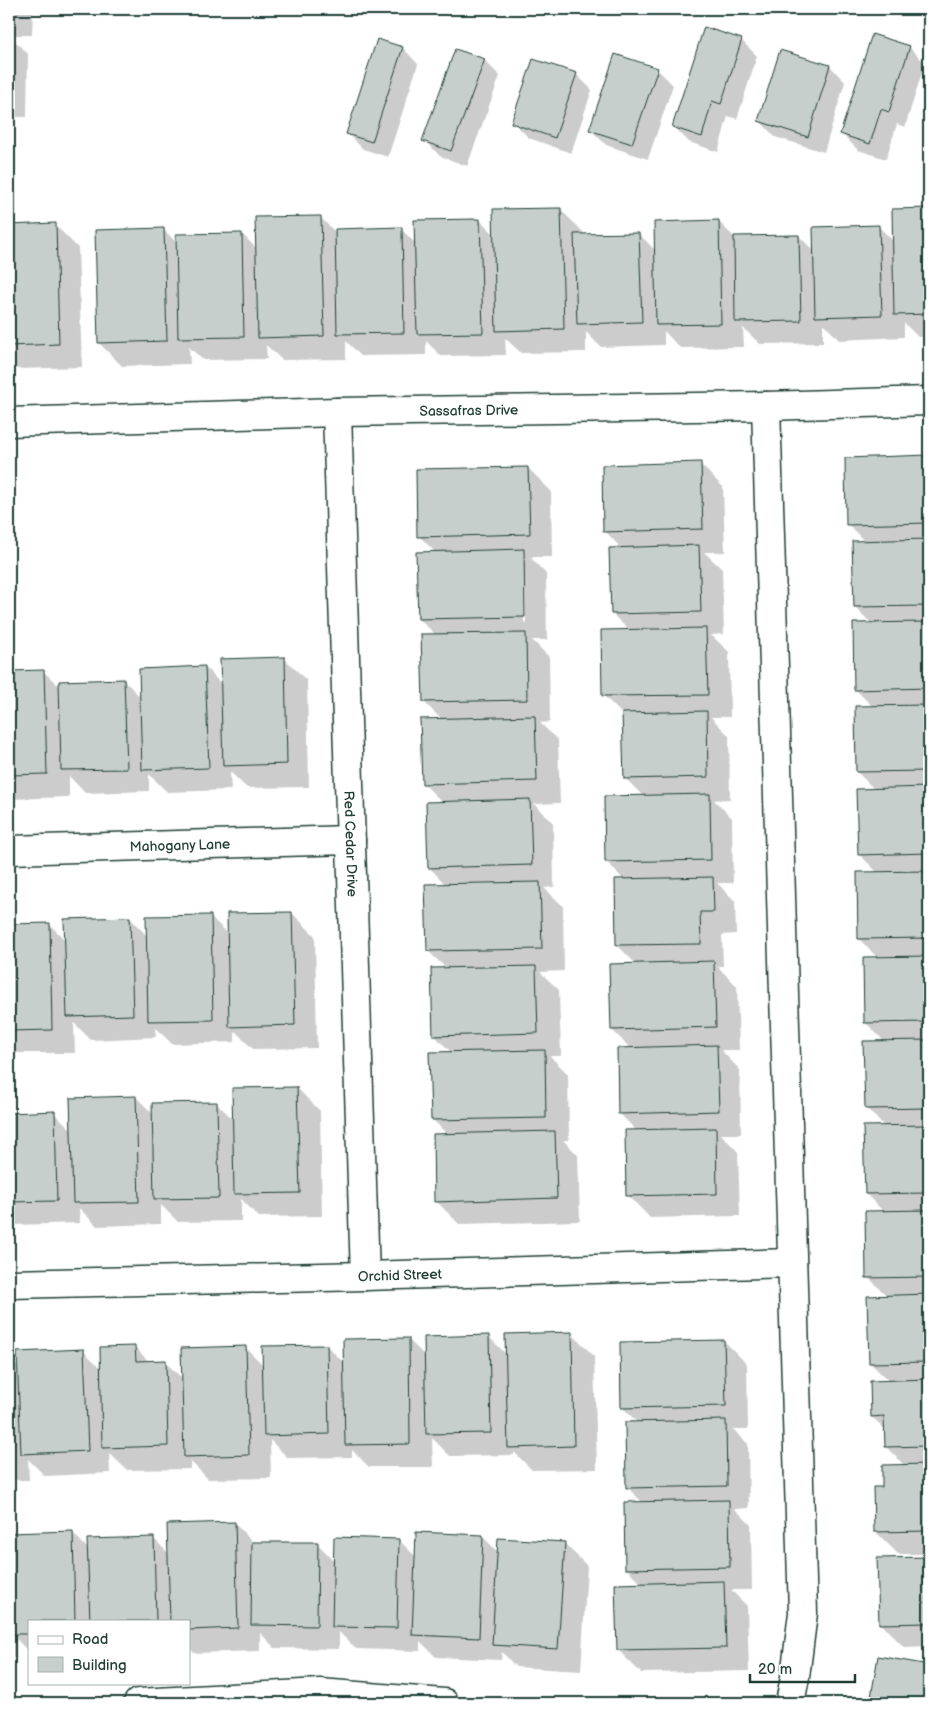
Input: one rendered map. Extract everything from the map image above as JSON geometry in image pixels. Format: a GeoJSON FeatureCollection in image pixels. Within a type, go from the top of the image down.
{"type":"FeatureCollection","features":[{"type":"Feature","properties":{"kind":"street","name":"Sassafras Drive"},"geometry":{"type":"LineString","coordinates":[[9,422],[337,412],[766,406],[929,401]]}},
{"type":"Feature","properties":{"kind":"street"},"geometry":{"type":"LineString","coordinates":[[766,406],[802,1613],[795,1677],[790,1703]]}},
{"type":"Feature","properties":{"kind":"street","name":"Red Cedar Drive"},"geometry":{"type":"LineString","coordinates":[[337,412],[365,1276]]}},
{"type":"Feature","properties":{"kind":"street","name":"Mahogany Lane"},"geometry":{"type":"LineString","coordinates":[[9,850],[351,840]]}},
{"type":"Feature","properties":{"kind":"street","name":"Orchid Street"},"geometry":{"type":"LineString","coordinates":[[9,1284],[365,1276],[792,1262]]}},
{"type":"Feature","properties":{"kind":"street"},"geometry":{"type":"LineString","coordinates":[[138,1703],[320,1693],[444,1703]]}},
{"type":"Feature","properties":{"kind":"building"},"geometry":{"type":"Polygon","coordinates":[[[704,27],[742,39],[721,104],[712,101],[702,137],[672,127],[704,27]]]}},
{"type":"Feature","properties":{"kind":"building"},"geometry":{"type":"Polygon","coordinates":[[[872,34],[910,46],[889,112],[881,109],[870,144],[840,134],[872,34]]]}},
{"type":"Feature","properties":{"kind":"building"},"geometry":{"type":"Polygon","coordinates":[[[377,39],[403,47],[372,142],[346,134],[377,39]]]}},
{"type":"Feature","properties":{"kind":"building"},"geometry":{"type":"Polygon","coordinates":[[[455,49],[485,59],[451,151],[422,141],[455,49]]]}},
{"type":"Feature","properties":{"kind":"building"},"geometry":{"type":"Polygon","coordinates":[[[780,50],[830,65],[808,137],[758,121],[780,50]]]}},
{"type":"Feature","properties":{"kind":"building"},"geometry":{"type":"Polygon","coordinates":[[[615,54],[658,68],[632,144],[589,130],[615,54]]]}},
{"type":"Feature","properties":{"kind":"building"},"geometry":{"type":"Polygon","coordinates":[[[533,59],[577,73],[555,138],[511,123],[533,59]]]}},
{"type":"Feature","properties":{"kind":"building"},"geometry":{"type":"Polygon","coordinates":[[[561,208],[564,329],[496,331],[493,209],[561,208]]]}},
{"type":"Feature","properties":{"kind":"building"},"geometry":{"type":"Polygon","coordinates":[[[929,208],[929,314],[894,315],[892,209],[929,208]]]}},
{"type":"Feature","properties":{"kind":"building"},"geometry":{"type":"Polygon","coordinates":[[[321,216],[324,336],[258,338],[255,217],[321,216]]]}},
{"type":"Feature","properties":{"kind":"building"},"geometry":{"type":"Polygon","coordinates":[[[480,219],[483,333],[417,334],[414,220],[480,219]]]}},
{"type":"Feature","properties":{"kind":"building"},"geometry":{"type":"Polygon","coordinates":[[[719,220],[721,324],[656,325],[654,222],[719,220]]]}},
{"type":"Feature","properties":{"kind":"building"},"geometry":{"type":"Polygon","coordinates":[[[56,223],[59,344],[9,346],[9,225],[56,223]]]}},
{"type":"Feature","properties":{"kind":"building"},"geometry":{"type":"Polygon","coordinates":[[[879,225],[882,315],[815,317],[813,227],[879,225]]]}},
{"type":"Feature","properties":{"kind":"building"},"geometry":{"type":"Polygon","coordinates":[[[402,227],[404,333],[337,334],[335,229],[402,227]]]}},
{"type":"Feature","properties":{"kind":"building"},"geometry":{"type":"Polygon","coordinates":[[[164,228],[167,341],[98,343],[95,230],[164,228]]]}},
{"type":"Feature","properties":{"kind":"building"},"geometry":{"type":"Polygon","coordinates":[[[242,233],[244,337],[178,338],[176,234],[242,233]]]}},
{"type":"Feature","properties":{"kind":"building"},"geometry":{"type":"Polygon","coordinates":[[[639,233],[642,322],[577,324],[574,234],[639,233]]]}},
{"type":"Feature","properties":{"kind":"building"},"geometry":{"type":"Polygon","coordinates":[[[799,235],[801,321],[735,322],[734,236],[799,235]]]}},
{"type":"Feature","properties":{"kind":"building"},"geometry":{"type":"Polygon","coordinates":[[[929,455],[929,523],[846,525],[845,458],[929,455]]]}},
{"type":"Feature","properties":{"kind":"building"},"geometry":{"type":"Polygon","coordinates":[[[701,462],[703,529],[603,532],[602,465],[701,462]]]}},
{"type":"Feature","properties":{"kind":"building"},"geometry":{"type":"Polygon","coordinates":[[[528,467],[530,534],[417,537],[416,469],[528,467]]]}},
{"type":"Feature","properties":{"kind":"building"},"geometry":{"type":"Polygon","coordinates":[[[929,539],[929,606],[854,607],[852,541],[929,539]]]}},
{"type":"Feature","properties":{"kind":"building"},"geometry":{"type":"Polygon","coordinates":[[[699,545],[701,612],[611,614],[609,548],[699,545]]]}},
{"type":"Feature","properties":{"kind":"building"},"geometry":{"type":"Polygon","coordinates":[[[524,549],[525,617],[418,619],[416,552],[524,549]]]}},
{"type":"Feature","properties":{"kind":"building"},"geometry":{"type":"Polygon","coordinates":[[[929,622],[929,688],[854,690],[853,623],[929,622]]]}},
{"type":"Feature","properties":{"kind":"building"},"geometry":{"type":"Polygon","coordinates":[[[706,628],[708,695],[602,696],[601,630],[706,628]]]}},
{"type":"Feature","properties":{"kind":"building"},"geometry":{"type":"Polygon","coordinates":[[[526,633],[527,700],[423,702],[421,634],[526,633]]]}},
{"type":"Feature","properties":{"kind":"building"},"geometry":{"type":"Polygon","coordinates":[[[285,657],[287,764],[223,766],[220,659],[285,657]]]}},
{"type":"Feature","properties":{"kind":"building"},"geometry":{"type":"Polygon","coordinates":[[[205,666],[209,768],[142,770],[139,669],[205,666]]]}},
{"type":"Feature","properties":{"kind":"building"},"geometry":{"type":"Polygon","coordinates":[[[44,670],[47,774],[9,775],[9,671],[44,670]]]}},
{"type":"Feature","properties":{"kind":"building"},"geometry":{"type":"Polygon","coordinates":[[[124,679],[127,769],[61,770],[59,681],[124,679]]]}},
{"type":"Feature","properties":{"kind":"building"},"geometry":{"type":"Polygon","coordinates":[[[929,705],[929,771],[856,772],[855,706],[929,705]]]}},
{"type":"Feature","properties":{"kind":"building"},"geometry":{"type":"Polygon","coordinates":[[[707,711],[708,777],[624,779],[622,713],[707,711]]]}},
{"type":"Feature","properties":{"kind":"building"},"geometry":{"type":"Polygon","coordinates":[[[535,716],[537,781],[422,784],[420,719],[535,716]]]}},
{"type":"Feature","properties":{"kind":"building"},"geometry":{"type":"Polygon","coordinates":[[[929,787],[929,853],[858,855],[856,789],[929,787]]]}},
{"type":"Feature","properties":{"kind":"building"},"geometry":{"type":"Polygon","coordinates":[[[710,794],[711,860],[605,862],[604,796],[710,794]]]}},
{"type":"Feature","properties":{"kind":"building"},"geometry":{"type":"Polygon","coordinates":[[[530,799],[532,865],[428,868],[426,802],[530,799]]]}},
{"type":"Feature","properties":{"kind":"building"},"geometry":{"type":"Polygon","coordinates":[[[929,871],[929,938],[858,939],[857,872],[929,871]]]}},
{"type":"Feature","properties":{"kind":"building"},"geometry":{"type":"Polygon","coordinates":[[[713,877],[714,912],[700,912],[701,944],[616,945],[615,879],[713,877]]]}},
{"type":"Feature","properties":{"kind":"building"},"geometry":{"type":"Polygon","coordinates":[[[540,882],[542,949],[427,951],[425,884],[540,882]]]}},
{"type":"Feature","properties":{"kind":"building"},"geometry":{"type":"Polygon","coordinates":[[[292,912],[295,1025],[229,1027],[227,913],[292,912]]]}},
{"type":"Feature","properties":{"kind":"building"},"geometry":{"type":"Polygon","coordinates":[[[211,915],[213,1020],[148,1021],[146,916],[211,915]]]}},
{"type":"Feature","properties":{"kind":"building"},"geometry":{"type":"Polygon","coordinates":[[[130,917],[133,1015],[67,1017],[64,919],[130,917]]]}},
{"type":"Feature","properties":{"kind":"building"},"geometry":{"type":"Polygon","coordinates":[[[50,923],[52,1030],[9,1031],[9,924],[50,923]]]}},
{"type":"Feature","properties":{"kind":"building"},"geometry":{"type":"Polygon","coordinates":[[[929,956],[929,1022],[864,1023],[863,957],[929,956]]]}},
{"type":"Feature","properties":{"kind":"building"},"geometry":{"type":"Polygon","coordinates":[[[714,961],[716,1027],[611,1030],[609,964],[714,961]]]}},
{"type":"Feature","properties":{"kind":"building"},"geometry":{"type":"Polygon","coordinates":[[[536,966],[538,1033],[433,1036],[431,968],[536,966]]]}},
{"type":"Feature","properties":{"kind":"building"},"geometry":{"type":"Polygon","coordinates":[[[929,1040],[929,1108],[865,1109],[863,1041],[929,1040]]]}},
{"type":"Feature","properties":{"kind":"building"},"geometry":{"type":"Polygon","coordinates":[[[717,1045],[719,1111],[618,1114],[617,1048],[717,1045]]]}},
{"type":"Feature","properties":{"kind":"building"},"geometry":{"type":"Polygon","coordinates":[[[545,1050],[546,1118],[431,1120],[429,1052],[545,1050]]]}},
{"type":"Feature","properties":{"kind":"building"},"geometry":{"type":"Polygon","coordinates":[[[297,1087],[300,1193],[234,1194],[232,1088],[297,1087]]]}},
{"type":"Feature","properties":{"kind":"building"},"geometry":{"type":"Polygon","coordinates":[[[136,1096],[139,1202],[73,1203],[70,1098],[136,1096]]]}},
{"type":"Feature","properties":{"kind":"building"},"geometry":{"type":"Polygon","coordinates":[[[217,1102],[219,1198],[154,1199],[152,1103],[217,1102]]]}},
{"type":"Feature","properties":{"kind":"building"},"geometry":{"type":"Polygon","coordinates":[[[55,1111],[57,1201],[9,1202],[9,1113],[55,1111]]]}},
{"type":"Feature","properties":{"kind":"building"},"geometry":{"type":"Polygon","coordinates":[[[929,1125],[929,1193],[865,1194],[863,1126],[929,1125]]]}},
{"type":"Feature","properties":{"kind":"building"},"geometry":{"type":"Polygon","coordinates":[[[716,1128],[717,1194],[626,1196],[625,1130],[716,1128]]]}},
{"type":"Feature","properties":{"kind":"building"},"geometry":{"type":"Polygon","coordinates":[[[555,1131],[557,1198],[434,1202],[433,1134],[555,1131]]]}},
{"type":"Feature","properties":{"kind":"building"},"geometry":{"type":"Polygon","coordinates":[[[929,1210],[929,1277],[866,1278],[865,1211],[929,1210]]]}},
{"type":"Feature","properties":{"kind":"building"},"geometry":{"type":"Polygon","coordinates":[[[929,1294],[929,1362],[869,1363],[867,1296],[929,1294]]]}},
{"type":"Feature","properties":{"kind":"building"},"geometry":{"type":"Polygon","coordinates":[[[572,1332],[574,1446],[508,1448],[505,1334],[572,1332]]]}},
{"type":"Feature","properties":{"kind":"building"},"geometry":{"type":"Polygon","coordinates":[[[489,1335],[491,1433],[426,1434],[424,1337],[489,1335]]]}},
{"type":"Feature","properties":{"kind":"building"},"geometry":{"type":"Polygon","coordinates":[[[409,1338],[410,1444],[345,1445],[343,1339],[409,1338]]]}},
{"type":"Feature","properties":{"kind":"building"},"geometry":{"type":"Polygon","coordinates":[[[724,1340],[726,1406],[621,1408],[620,1342],[724,1340]]]}},
{"type":"Feature","properties":{"kind":"building"},"geometry":{"type":"Polygon","coordinates":[[[327,1345],[329,1434],[264,1436],[262,1346],[327,1345]]]}},
{"type":"Feature","properties":{"kind":"building"},"geometry":{"type":"Polygon","coordinates":[[[135,1346],[136,1361],[166,1360],[168,1446],[102,1448],[100,1347],[135,1346]]]}},
{"type":"Feature","properties":{"kind":"building"},"geometry":{"type":"Polygon","coordinates":[[[246,1346],[249,1455],[184,1457],[181,1348],[246,1346]]]}},
{"type":"Feature","properties":{"kind":"building"},"geometry":{"type":"Polygon","coordinates":[[[84,1349],[88,1451],[21,1454],[17,1352],[84,1349]]]}},
{"type":"Feature","properties":{"kind":"building"},"geometry":{"type":"Polygon","coordinates":[[[929,1379],[929,1446],[885,1447],[884,1416],[871,1417],[870,1381],[929,1379]]]}},
{"type":"Feature","properties":{"kind":"building"},"geometry":{"type":"Polygon","coordinates":[[[726,1420],[727,1486],[626,1488],[625,1422],[726,1420]]]}},
{"type":"Feature","properties":{"kind":"building"},"geometry":{"type":"Polygon","coordinates":[[[929,1464],[929,1531],[874,1532],[873,1487],[882,1487],[882,1465],[929,1464]]]}},
{"type":"Feature","properties":{"kind":"building"},"geometry":{"type":"Polygon","coordinates":[[[729,1500],[730,1567],[625,1569],[624,1502],[729,1500]]]}},
{"type":"Feature","properties":{"kind":"building"},"geometry":{"type":"Polygon","coordinates":[[[235,1522],[238,1628],[190,1630],[190,1620],[170,1620],[167,1524],[235,1522]]]}},
{"type":"Feature","properties":{"kind":"building"},"geometry":{"type":"Polygon","coordinates":[[[73,1531],[75,1620],[28,1620],[28,1634],[9,1634],[9,1533],[73,1531]]]}},
{"type":"Feature","properties":{"kind":"building"},"geometry":{"type":"Polygon","coordinates":[[[416,1532],[483,1535],[479,1638],[412,1635],[416,1532]]]}},
{"type":"Feature","properties":{"kind":"building"},"geometry":{"type":"Polygon","coordinates":[[[154,1537],[156,1620],[90,1620],[87,1539],[154,1537]]]}},
{"type":"Feature","properties":{"kind":"building"},"geometry":{"type":"Polygon","coordinates":[[[334,1537],[399,1539],[397,1628],[332,1627],[334,1537]]]}},
{"type":"Feature","properties":{"kind":"building"},"geometry":{"type":"Polygon","coordinates":[[[498,1538],[565,1542],[558,1649],[492,1645],[498,1538]]]}},
{"type":"Feature","properties":{"kind":"building"},"geometry":{"type":"Polygon","coordinates":[[[252,1542],[318,1542],[317,1626],[251,1625],[252,1542]]]}},
{"type":"Feature","properties":{"kind":"building"},"geometry":{"type":"Polygon","coordinates":[[[929,1557],[929,1623],[879,1624],[877,1558],[929,1557]]]}},
{"type":"Feature","properties":{"kind":"building"},"geometry":{"type":"Polygon","coordinates":[[[724,1581],[726,1648],[617,1650],[615,1584],[724,1581]]]}},
{"type":"Feature","properties":{"kind":"building"},"geometry":{"type":"Polygon","coordinates":[[[878,1656],[929,1665],[929,1703],[870,1703],[878,1656]]]}}]}
